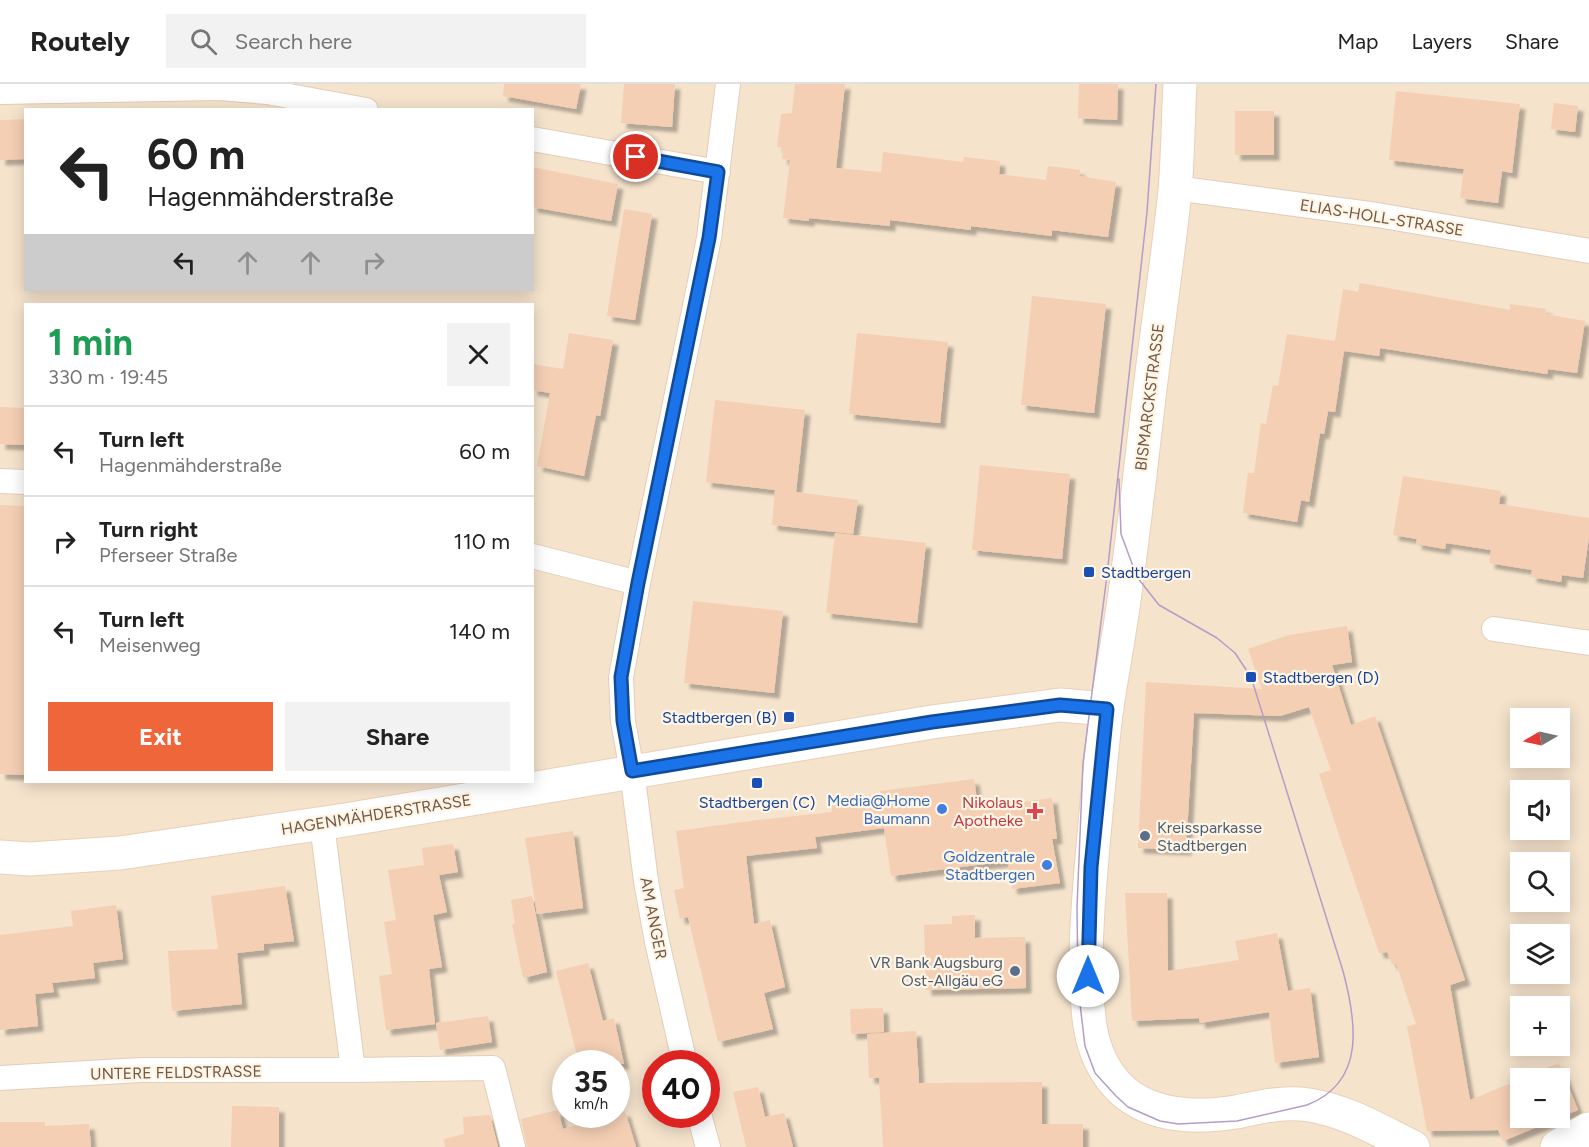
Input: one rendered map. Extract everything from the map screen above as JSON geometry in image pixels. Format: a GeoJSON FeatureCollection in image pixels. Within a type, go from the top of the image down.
{"type":"FeatureCollection","features":[{"type":"Feature","properties":{"kind":"street","name":"AM ANGER"},"geometry":{"type":"LineString","coordinates":[[682,1050],[657,942],[646,881],[623,721],[621,677],[638,583],[709,238],[728,84]]}},
{"type":"Feature","properties":{"kind":"street","name":"BISMARCKSTRASSE"},"geometry":{"type":"LineString","coordinates":[[1180,84],[1175,188],[1123,609],[1107,709],[1091,867],[1087,960],[1090,1024],[1095,1048],[1107,1073],[1134,1099],[1162,1111],[1184,1115],[1235,1112],[1272,1104],[1307,1105],[1344,1113],[1413,1147]]}},
{"type":"Feature","properties":{"kind":"street"},"geometry":{"type":"LineString","coordinates":[[0,92],[219,88],[267,92],[355,108]]}},
{"type":"Feature","properties":{"kind":"street"},"geometry":{"type":"LineString","coordinates":[[534,139],[718,172]]}},
{"type":"Feature","properties":{"kind":"street","name":"ELIAS-HOLL-STRASSE"},"geometry":{"type":"LineString","coordinates":[[1175,188],[1377,215],[1589,251]]}},
{"type":"Feature","properties":{"kind":"street"},"geometry":{"type":"LineString","coordinates":[[0,481],[24,482]]}},
{"type":"Feature","properties":{"kind":"street"},"geometry":{"type":"LineString","coordinates":[[534,557],[638,583]]}},
{"type":"Feature","properties":{"kind":"street"},"geometry":{"type":"LineString","coordinates":[[1494,629],[1589,643]]}},
{"type":"Feature","properties":{"kind":"street","name":"HAGENMÄHDERSTRASSE"},"geometry":{"type":"LineString","coordinates":[[0,857],[30,859],[120,853],[322,824],[932,722],[1060,705],[1107,709]]}},
{"type":"Feature","properties":{"kind":"street"},"geometry":{"type":"LineString","coordinates":[[322,824],[352,1070]]}},
{"type":"Feature","properties":{"kind":"street","name":"UNTERE FELDSTRASSE"},"geometry":{"type":"LineString","coordinates":[[0,1078],[141,1070],[493,1068],[513,1147]]}},
{"type":"Feature","properties":{"kind":"street"},"geometry":{"type":"LineString","coordinates":[[703,1128],[708,1147]]}},
{"type":"Feature","properties":{"kind":"street"},"geometry":{"type":"LineString","coordinates":[[1557,1147],[1589,1129]]}},
{"type":"Feature","properties":{"kind":"shaded area"},"geometry":{"type":"Polygon","coordinates":[[[0,84],[1589,84],[1589,1147],[0,1147],[0,84]]]}},
{"type":"Feature","properties":{"kind":"building"},"geometry":{"type":"Polygon","coordinates":[[[504,84],[581,84],[576,109],[503,96],[504,84]]]}},
{"type":"Feature","properties":{"kind":"building"},"geometry":{"type":"Polygon","coordinates":[[[624,84],[675,84],[672,127],[621,123],[624,84]]]}},
{"type":"Feature","properties":{"kind":"building"},"geometry":{"type":"Polygon","coordinates":[[[795,84],[845,84],[836,168],[881,172],[883,152],[963,162],[964,157],[1000,161],[999,174],[1046,180],[1048,166],[1080,170],[1079,176],[1116,182],[1108,237],[1052,230],[1052,236],[971,226],[971,230],[890,220],[890,226],[809,218],[809,221],[783,218],[790,160],[782,159],[783,148],[777,147],[781,114],[792,113],[795,84]]]}},
{"type":"Feature","properties":{"kind":"building"},"geometry":{"type":"Polygon","coordinates":[[[1079,84],[1118,84],[1117,120],[1078,118],[1079,84]]]}},
{"type":"Feature","properties":{"kind":"building"},"geometry":{"type":"Polygon","coordinates":[[[1396,91],[1520,104],[1512,173],[1502,171],[1498,203],[1460,198],[1464,169],[1389,160],[1396,91]]]}},
{"type":"Feature","properties":{"kind":"building"},"geometry":{"type":"Polygon","coordinates":[[[1554,103],[1578,106],[1575,132],[1551,129],[1554,103]]]}},
{"type":"Feature","properties":{"kind":"building"},"geometry":{"type":"Polygon","coordinates":[[[1235,111],[1274,111],[1274,155],[1235,155],[1235,111]]]}},
{"type":"Feature","properties":{"kind":"building"},"geometry":{"type":"Polygon","coordinates":[[[24,119],[24,159],[0,160],[0,120],[24,119]]]}},
{"type":"Feature","properties":{"kind":"building"},"geometry":{"type":"Polygon","coordinates":[[[534,167],[618,184],[611,221],[534,207],[534,167]]]}},
{"type":"Feature","properties":{"kind":"building"},"geometry":{"type":"Polygon","coordinates":[[[624,209],[652,214],[635,320],[607,316],[624,209]]]}},
{"type":"Feature","properties":{"kind":"building"},"geometry":{"type":"Polygon","coordinates":[[[1360,283],[1510,310],[1510,304],[1546,309],[1545,314],[1585,321],[1577,373],[1548,369],[1547,374],[1380,348],[1379,356],[1344,351],[1335,412],[1328,411],[1324,434],[1320,433],[1309,502],[1301,500],[1297,522],[1243,513],[1248,473],[1254,473],[1261,423],[1266,424],[1273,385],[1278,386],[1287,334],[1335,341],[1343,289],[1358,292],[1360,283]]]}},
{"type":"Feature","properties":{"kind":"building"},"geometry":{"type":"Polygon","coordinates":[[[1032,296],[1106,304],[1094,413],[1021,405],[1032,296]]]}},
{"type":"Feature","properties":{"kind":"building"},"geometry":{"type":"Polygon","coordinates":[[[569,333],[613,340],[600,416],[596,415],[584,476],[537,466],[550,393],[534,390],[534,364],[563,369],[569,333]]]}},
{"type":"Feature","properties":{"kind":"building"},"geometry":{"type":"Polygon","coordinates":[[[857,333],[948,342],[940,423],[849,414],[857,333]]]}},
{"type":"Feature","properties":{"kind":"building"},"geometry":{"type":"Polygon","coordinates":[[[715,400],[805,410],[796,492],[858,500],[853,534],[772,525],[775,490],[706,482],[715,400]]]}},
{"type":"Feature","properties":{"kind":"building"},"geometry":{"type":"Polygon","coordinates":[[[0,407],[24,408],[24,445],[0,444],[0,407]]]}},
{"type":"Feature","properties":{"kind":"building"},"geometry":{"type":"Polygon","coordinates":[[[980,465],[1070,474],[1062,559],[972,550],[980,465]]]}},
{"type":"Feature","properties":{"kind":"building"},"geometry":{"type":"Polygon","coordinates":[[[1403,476],[1501,491],[1499,504],[1589,518],[1589,537],[1583,578],[1562,575],[1561,582],[1531,577],[1532,570],[1489,563],[1491,550],[1446,543],[1445,549],[1416,544],[1417,539],[1393,535],[1403,476]]]}},
{"type":"Feature","properties":{"kind":"building"},"geometry":{"type":"Polygon","coordinates":[[[0,505],[24,506],[24,775],[0,774],[0,505]]]}},
{"type":"Feature","properties":{"kind":"building"},"geometry":{"type":"Polygon","coordinates":[[[835,533],[926,543],[917,623],[826,613],[835,533]]]}},
{"type":"Feature","properties":{"kind":"building"},"geometry":{"type":"Polygon","coordinates":[[[693,601],[783,611],[774,693],[684,683],[693,601]]]}},
{"type":"Feature","properties":{"kind":"building"},"geometry":{"type":"Polygon","coordinates":[[[1347,626],[1352,662],[1332,665],[1351,725],[1375,716],[1465,980],[1450,985],[1470,1100],[1510,1084],[1510,1128],[1535,1128],[1503,1141],[1498,1130],[1427,1131],[1407,1026],[1416,1024],[1396,963],[1392,964],[1387,952],[1379,953],[1341,841],[1319,774],[1331,770],[1309,707],[1280,716],[1194,713],[1186,850],[1138,848],[1146,682],[1262,689],[1248,649],[1289,635],[1347,626]]]}},
{"type":"Feature","properties":{"kind":"building"},"geometry":{"type":"Polygon","coordinates":[[[974,779],[978,808],[1052,798],[1057,839],[1052,839],[1060,883],[1012,889],[1008,861],[891,876],[884,828],[815,837],[817,848],[746,856],[754,924],[770,920],[785,987],[764,993],[773,1029],[718,1042],[688,917],[680,919],[674,890],[684,888],[676,831],[832,812],[831,803],[880,798],[880,791],[974,779]]]}},
{"type":"Feature","properties":{"kind":"building"},"geometry":{"type":"Polygon","coordinates":[[[573,831],[583,908],[537,914],[525,838],[573,831]]]}},
{"type":"Feature","properties":{"kind":"building"},"geometry":{"type":"Polygon","coordinates":[[[453,844],[458,872],[439,875],[447,912],[433,915],[442,967],[429,969],[435,1024],[386,1030],[379,976],[392,974],[384,922],[396,920],[388,870],[424,865],[422,848],[453,844]]]}},
{"type":"Feature","properties":{"kind":"building"},"geometry":{"type":"Polygon","coordinates":[[[285,886],[294,941],[264,944],[264,950],[237,953],[242,1004],[172,1011],[168,951],[218,949],[211,896],[285,886]]]}},
{"type":"Feature","properties":{"kind":"building"},"geometry":{"type":"Polygon","coordinates":[[[1125,893],[1167,893],[1168,971],[1239,960],[1235,941],[1277,933],[1288,991],[1310,988],[1319,1057],[1275,1063],[1269,1012],[1200,1023],[1199,1018],[1132,1021],[1125,893]]]}},
{"type":"Feature","properties":{"kind":"building"},"geometry":{"type":"Polygon","coordinates":[[[532,896],[547,972],[523,978],[512,924],[515,924],[511,900],[532,896]]]}},
{"type":"Feature","properties":{"kind":"building"},"geometry":{"type":"Polygon","coordinates":[[[116,905],[123,959],[93,963],[95,978],[52,983],[54,992],[35,994],[38,1026],[0,1030],[0,935],[73,926],[71,911],[116,905]]]}},
{"type":"Feature","properties":{"kind":"building"},"geometry":{"type":"Polygon","coordinates":[[[975,915],[975,938],[1025,937],[1026,988],[926,990],[924,925],[952,924],[952,916],[975,915]]]}},
{"type":"Feature","properties":{"kind":"building"},"geometry":{"type":"Polygon","coordinates":[[[588,963],[603,1021],[614,1018],[621,1050],[576,1050],[556,971],[588,963]]]}},
{"type":"Feature","properties":{"kind":"building"},"geometry":{"type":"Polygon","coordinates":[[[883,1008],[884,1032],[851,1034],[850,1009],[883,1008]]]}},
{"type":"Feature","properties":{"kind":"building"},"geometry":{"type":"Polygon","coordinates":[[[488,1016],[492,1042],[440,1050],[436,1023],[488,1016]]]}},
{"type":"Feature","properties":{"kind":"building"},"geometry":{"type":"Polygon","coordinates":[[[916,1031],[919,1083],[1042,1082],[1042,1124],[1083,1124],[1083,1147],[883,1147],[879,1078],[869,1078],[867,1034],[916,1031]]]}},
{"type":"Feature","properties":{"kind":"building"},"geometry":{"type":"Polygon","coordinates":[[[1559,1063],[1561,1068],[1547,1068],[1559,1063]]]}},
{"type":"Feature","properties":{"kind":"building"},"geometry":{"type":"Polygon","coordinates":[[[758,1087],[765,1117],[784,1113],[793,1147],[746,1147],[733,1092],[758,1087]]]}},
{"type":"Feature","properties":{"kind":"building"},"geometry":{"type":"Polygon","coordinates":[[[1570,1090],[1578,1110],[1570,1113],[1570,1090]]]}},
{"type":"Feature","properties":{"kind":"building"},"geometry":{"type":"Polygon","coordinates":[[[232,1106],[279,1107],[279,1147],[231,1147],[232,1106]]]}},
{"type":"Feature","properties":{"kind":"building"},"geometry":{"type":"Polygon","coordinates":[[[552,1111],[552,1128],[630,1127],[636,1147],[527,1147],[521,1119],[552,1111]]]}},
{"type":"Feature","properties":{"kind":"building"},"geometry":{"type":"Polygon","coordinates":[[[490,1115],[498,1147],[445,1147],[444,1139],[464,1134],[463,1117],[490,1115]]]}},
{"type":"Feature","properties":{"kind":"building"},"geometry":{"type":"Polygon","coordinates":[[[0,1122],[45,1122],[45,1126],[89,1124],[91,1147],[0,1147],[0,1122]]]}},
{"type":"Feature","properties":{"kind":"tram line"},"geometry":{"type":"LineString","coordinates":[[1119,479],[1121,534],[1137,577],[1159,605],[1217,638],[1235,653],[1251,677],[1343,971],[1353,1029],[1348,1065],[1340,1081],[1326,1095],[1307,1105],[1237,1121],[1178,1124],[1160,1121],[1128,1107],[1116,1096],[1095,1073],[1085,1046],[1078,987],[1077,907],[1083,763],[1107,575],[1147,212],[1156,84]]}},
{"type":"Feature","properties":{"kind":"place","name":"Stadtbergen"},"geometry":{"type":"Point","coordinates":[1089,572]}},
{"type":"Feature","properties":{"kind":"place","name":"Stadtbergen (D)"},"geometry":{"type":"Point","coordinates":[1251,677]}},
{"type":"Feature","properties":{"kind":"place","name":"Stadtbergen (B)"},"geometry":{"type":"Point","coordinates":[789,717]}},
{"type":"Feature","properties":{"kind":"place","name":"Stadtbergen (C)"},"geometry":{"type":"Point","coordinates":[757,783]}},
{"type":"Feature","properties":{"kind":"place","name":"Media@Home Baumann"},"geometry":{"type":"Point","coordinates":[942,809]}},
{"type":"Feature","properties":{"kind":"place","name":"Nikolaus Apotheke"},"geometry":{"type":"Point","coordinates":[1035,811]}},
{"type":"Feature","properties":{"kind":"place","name":"Kreissparkasse Stadtbergen"},"geometry":{"type":"Point","coordinates":[1145,836]}},
{"type":"Feature","properties":{"kind":"place","name":"Goldzentrale Stadtbergen"},"geometry":{"type":"Point","coordinates":[1047,865]}},
{"type":"Feature","properties":{"kind":"place","name":"VR Bank Augsburg Ost-Allgäu eG"},"geometry":{"type":"Point","coordinates":[1015,971]}},
{"type":"Feature","properties":{"kind":"route"},"geometry":{"type":"LineString","coordinates":[[636,157],[718,172],[712,223],[638,583],[621,677],[623,721],[632,771],[932,722],[1060,705],[1107,709],[1088,906],[1088,976]]}}]}
